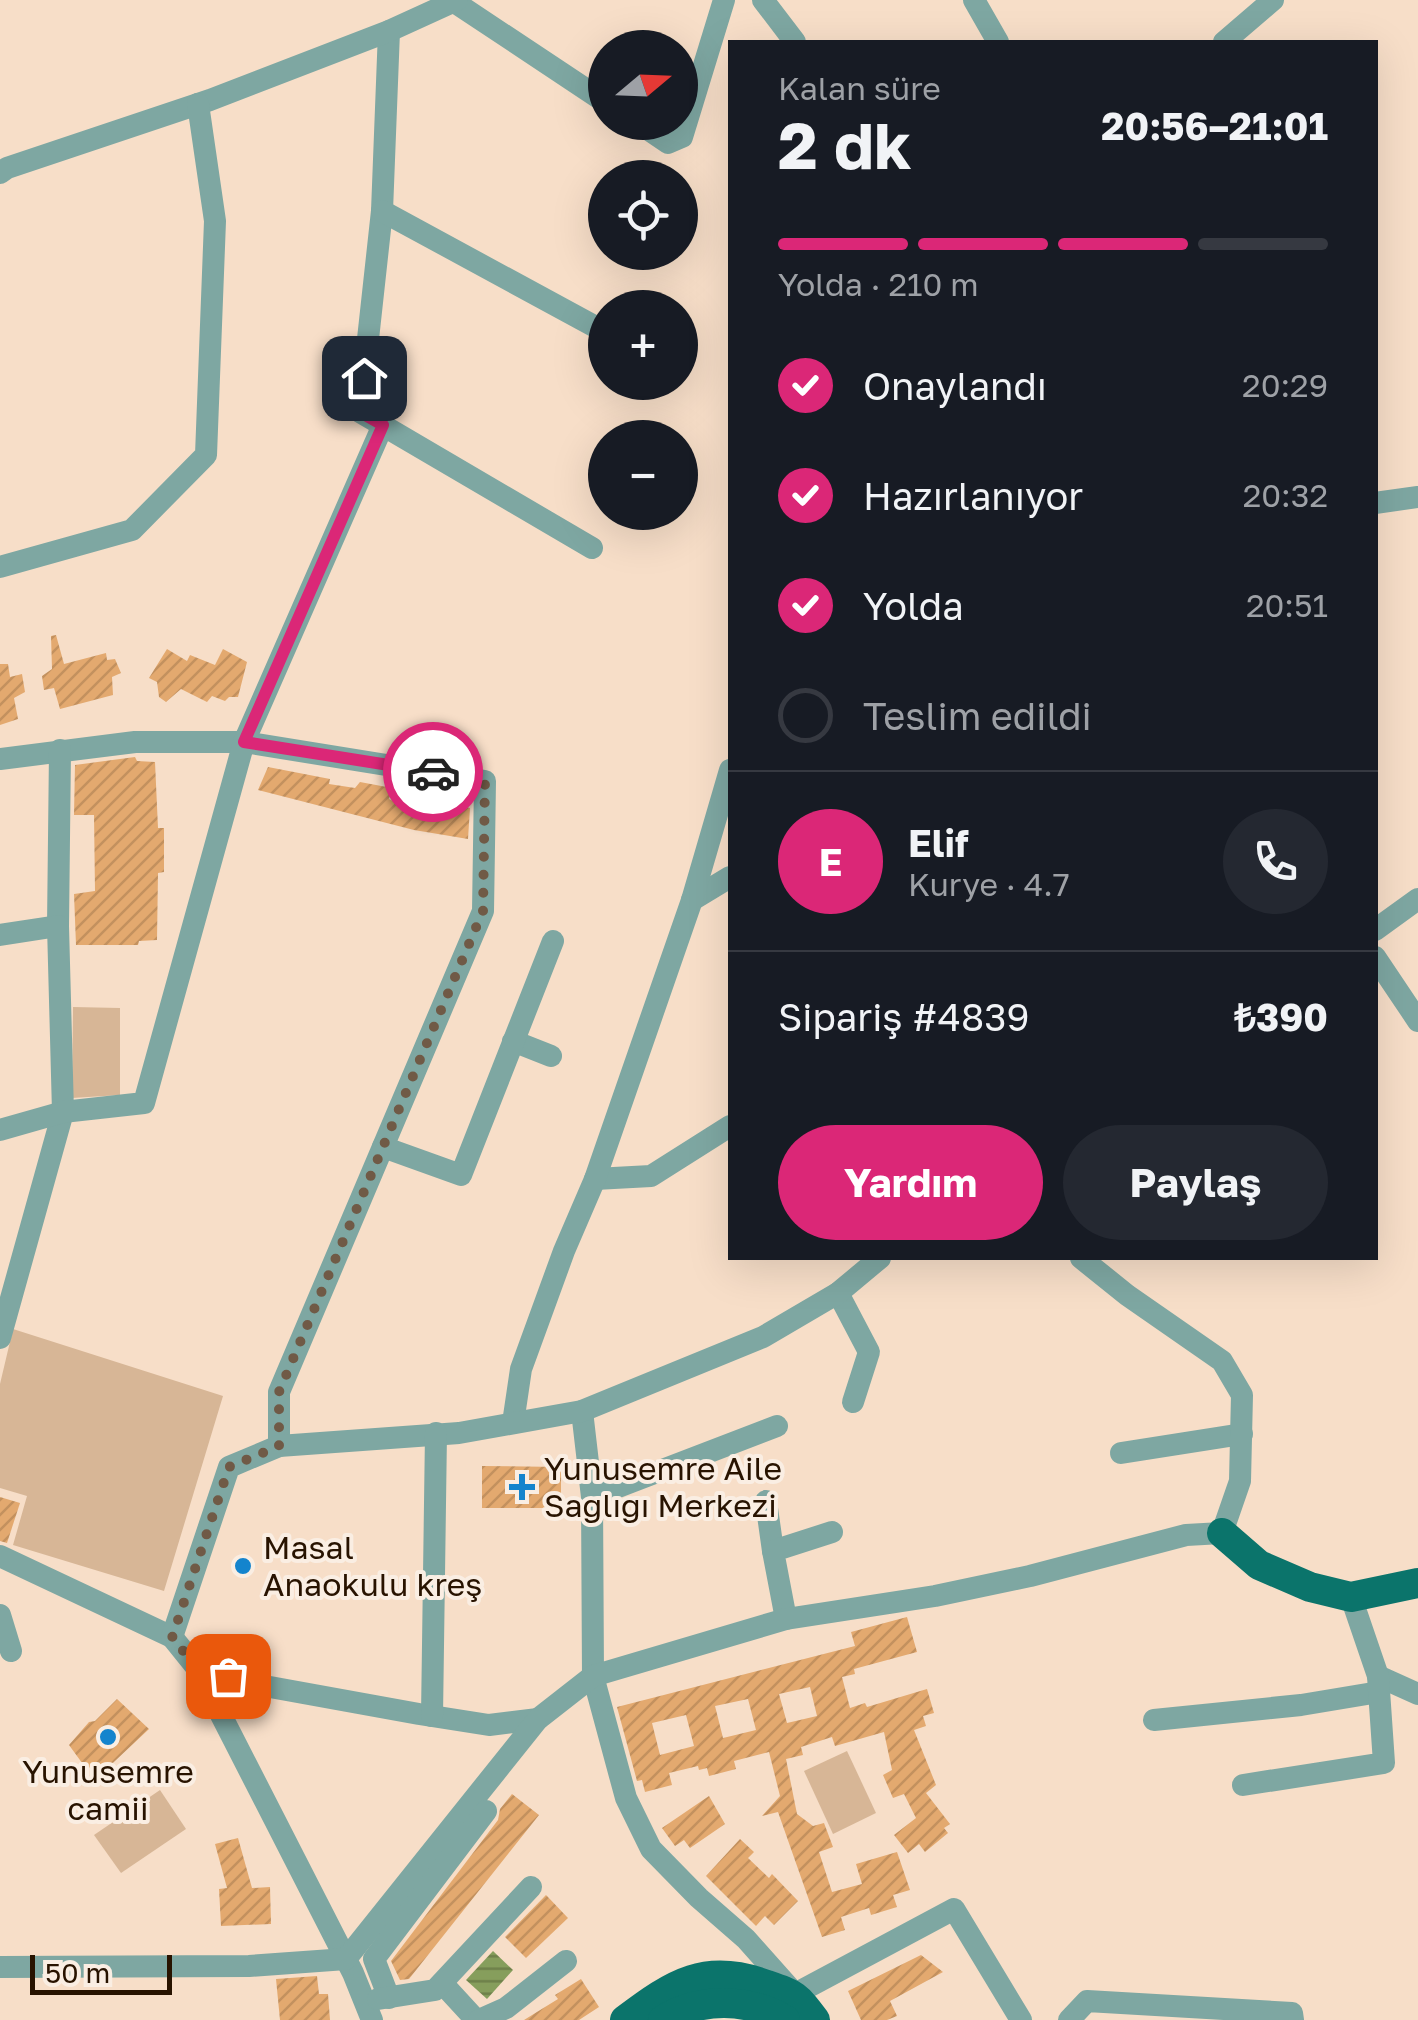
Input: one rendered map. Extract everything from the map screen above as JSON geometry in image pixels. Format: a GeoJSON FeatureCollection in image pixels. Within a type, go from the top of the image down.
{"type":"FeatureCollection","features":[{"type":"Feature","properties":{"kind":"main road"},"geometry":{"type":"LineString","coordinates":[[1222,1533],[1259,1565],[1310,1587],[1351,1597],[1418,1582]]}},
{"type":"Feature","properties":{"kind":"main road"},"geometry":{"type":"LineString","coordinates":[[626,2020],[660,1994],[691,1978],[722,1973],[749,1978],[815,2020]]}},
{"type":"Feature","properties":{"kind":"main road"},"geometry":{"type":"LineString","coordinates":[[663,2020],[696,2005],[790,2007]]}},
{"type":"Feature","properties":{"kind":"street"},"geometry":{"type":"LineString","coordinates":[[698,85],[724,0]]}},
{"type":"Feature","properties":{"kind":"street"},"geometry":{"type":"LineString","coordinates":[[763,0],[793,40]]}},
{"type":"Feature","properties":{"kind":"street"},"geometry":{"type":"LineString","coordinates":[[974,0],[997,40]]}},
{"type":"Feature","properties":{"kind":"street"},"geometry":{"type":"LineString","coordinates":[[1226,40],[1273,0]]}},
{"type":"Feature","properties":{"kind":"street"},"geometry":{"type":"LineString","coordinates":[[0,173],[198,104],[389,31],[456,1],[588,90]]}},
{"type":"Feature","properties":{"kind":"street"},"geometry":{"type":"LineString","coordinates":[[389,31],[382,210],[360,412],[592,548]]}},
{"type":"Feature","properties":{"kind":"street"},"geometry":{"type":"LineString","coordinates":[[0,566],[132,530],[206,455],[215,221],[198,104]]}},
{"type":"Feature","properties":{"kind":"street"},"geometry":{"type":"LineString","coordinates":[[382,210],[588,323]]}},
{"type":"Feature","properties":{"kind":"street"},"geometry":{"type":"LineString","coordinates":[[0,1130],[63,1112],[144,1103],[244,742],[383,425]]}},
{"type":"Feature","properties":{"kind":"street"},"geometry":{"type":"LineString","coordinates":[[1378,503],[1418,497]]}},
{"type":"Feature","properties":{"kind":"street"},"geometry":{"type":"LineString","coordinates":[[0,759],[135,742],[244,742],[485,780],[483,911],[279,1392],[279,1446]]}},
{"type":"Feature","properties":{"kind":"street"},"geometry":{"type":"LineString","coordinates":[[2,1325],[63,1112],[58,926],[60,750]]}},
{"type":"Feature","properties":{"kind":"street"},"geometry":{"type":"LineString","coordinates":[[513,1424],[521,1368],[595,1179],[692,900],[728,777]]}},
{"type":"Feature","properties":{"kind":"street"},"geometry":{"type":"LineString","coordinates":[[692,900],[728,878]]}},
{"type":"Feature","properties":{"kind":"street"},"geometry":{"type":"LineString","coordinates":[[1378,928],[1418,900]]}},
{"type":"Feature","properties":{"kind":"street"},"geometry":{"type":"LineString","coordinates":[[0,936],[58,926]]}},
{"type":"Feature","properties":{"kind":"street"},"geometry":{"type":"LineString","coordinates":[[383,1147],[461,1175],[553,940]]}},
{"type":"Feature","properties":{"kind":"street"},"geometry":{"type":"LineString","coordinates":[[1378,962],[1418,1021]]}},
{"type":"Feature","properties":{"kind":"street"},"geometry":{"type":"LineString","coordinates":[[513,1042],[551,1056]]}},
{"type":"Feature","properties":{"kind":"street"},"geometry":{"type":"LineString","coordinates":[[595,1179],[651,1176],[728,1127]]}},
{"type":"Feature","properties":{"kind":"street"},"geometry":{"type":"LineString","coordinates":[[172,1638],[229,1467],[279,1446],[459,1433],[582,1411],[764,1336],[838,1293],[878,1260]]}},
{"type":"Feature","properties":{"kind":"street"},"geometry":{"type":"LineString","coordinates":[[0,1990],[0,1970],[249,1966],[346,1959],[538,1720],[593,1676],[745,1628],[935,1596],[1030,1576],[1186,1535],[1222,1533],[1240,1480],[1242,1395],[1222,1361],[1083,1260]]}},
{"type":"Feature","properties":{"kind":"street"},"geometry":{"type":"LineString","coordinates":[[838,1293],[870,1352],[853,1402]]}},
{"type":"Feature","properties":{"kind":"street"},"geometry":{"type":"LineString","coordinates":[[582,1411],[592,1496],[593,1676],[626,1798],[652,1848],[699,1898],[746,1939],[790,2007],[954,1909],[1022,2020]]}},
{"type":"Feature","properties":{"kind":"street"},"geometry":{"type":"LineString","coordinates":[[592,1496],[777,1426]]}},
{"type":"Feature","properties":{"kind":"street"},"geometry":{"type":"LineString","coordinates":[[432,1716],[436,1433]]}},
{"type":"Feature","properties":{"kind":"street"},"geometry":{"type":"LineString","coordinates":[[1121,1453],[1242,1434]]}},
{"type":"Feature","properties":{"kind":"street"},"geometry":{"type":"LineString","coordinates":[[766,1501],[786,1619]]}},
{"type":"Feature","properties":{"kind":"street"},"geometry":{"type":"LineString","coordinates":[[774,1551],[832,1532]]}},
{"type":"Feature","properties":{"kind":"street"},"geometry":{"type":"LineString","coordinates":[[0,1556],[172,1638],[198,1668],[346,1959],[368,2011],[389,1998],[435,1990],[532,1887]]}},
{"type":"Feature","properties":{"kind":"street"},"geometry":{"type":"LineString","coordinates":[[1242,1784],[1384,1763],[1379,1684],[1351,1597]]}},
{"type":"Feature","properties":{"kind":"street"},"geometry":{"type":"LineString","coordinates":[[0,1616],[11,1651]]}},
{"type":"Feature","properties":{"kind":"street"},"geometry":{"type":"LineString","coordinates":[[198,1668],[259,1685],[489,1725],[538,1720]]}},
{"type":"Feature","properties":{"kind":"street"},"geometry":{"type":"LineString","coordinates":[[1154,1720],[1301,1705],[1379,1684],[1418,1694]]}},
{"type":"Feature","properties":{"kind":"street"},"geometry":{"type":"LineString","coordinates":[[389,1998],[374,1959],[486,1811]]}},
{"type":"Feature","properties":{"kind":"street"},"geometry":{"type":"LineString","coordinates":[[442,1983],[478,2020],[506,2008],[566,1961]]}},
{"type":"Feature","properties":{"kind":"street"},"geometry":{"type":"LineString","coordinates":[[1069,2020],[1087,2001],[1292,2013],[1293,2020]]}},
{"type":"Feature","properties":{"kind":"shaded area"},"geometry":{"type":"Polygon","coordinates":[[[73,1007],[120,1008],[120,1095],[72,1098],[73,1007]]]}},
{"type":"Feature","properties":{"kind":"shaded area"},"geometry":{"type":"Polygon","coordinates":[[[13,1329],[223,1396],[164,1591],[13,1545],[27,1496],[0,1488],[0,1384],[13,1329]]]}},
{"type":"Feature","properties":{"kind":"shaded area"},"geometry":{"type":"Polygon","coordinates":[[[847,1751],[876,1813],[833,1834],[804,1771],[847,1751]]]}},
{"type":"Feature","properties":{"kind":"shaded area"},"geometry":{"type":"Polygon","coordinates":[[[160,1790],[186,1829],[121,1873],[94,1835],[160,1790]]]}},
{"type":"Feature","properties":{"kind":"shaded area"},"geometry":{"type":"Polygon","coordinates":[[[493,1951],[513,1970],[487,1999],[466,1980],[493,1951]]]}},
{"type":"Feature","properties":{"kind":"building"},"geometry":{"type":"Polygon","coordinates":[[[56,635],[64,664],[106,653],[107,660],[115,659],[121,673],[112,677],[113,695],[60,709],[54,688],[44,690],[42,676],[52,669],[51,636],[56,635]]]}},
{"type":"Feature","properties":{"kind":"building"},"geometry":{"type":"Polygon","coordinates":[[[167,649],[187,661],[190,655],[215,665],[223,649],[247,662],[238,697],[225,701],[212,696],[207,702],[181,689],[166,702],[159,697],[157,682],[149,678],[167,649]]]}},
{"type":"Feature","properties":{"kind":"building"},"geometry":{"type":"Polygon","coordinates":[[[0,664],[8,664],[10,677],[22,674],[25,692],[14,698],[18,719],[0,725],[0,664]]]}},
{"type":"Feature","properties":{"kind":"building"},"geometry":{"type":"Polygon","coordinates":[[[135,757],[137,761],[155,762],[158,828],[164,828],[164,872],[158,873],[157,940],[139,941],[138,945],[76,945],[74,894],[95,891],[94,815],[74,815],[75,765],[135,757]]]}},
{"type":"Feature","properties":{"kind":"building"},"geometry":{"type":"Polygon","coordinates":[[[268,767],[330,779],[329,784],[355,788],[360,782],[392,788],[389,799],[420,815],[426,798],[470,808],[468,839],[414,830],[258,790],[268,767]]]}},
{"type":"Feature","properties":{"kind":"building","name":"Yunusemre Aile Sağlığı Merkezi"},"geometry":{"type":"Polygon","coordinates":[[[482,1466],[561,1467],[561,1508],[482,1508],[482,1466]]]}},
{"type":"Feature","properties":{"kind":"building"},"geometry":{"type":"Polygon","coordinates":[[[0,1497],[20,1503],[7,1543],[0,1541],[0,1497]]]}},
{"type":"Feature","properties":{"kind":"building"},"geometry":{"type":"Polygon","coordinates":[[[907,1617],[917,1652],[854,1669],[855,1674],[842,1677],[850,1708],[865,1703],[867,1707],[927,1689],[934,1713],[923,1716],[926,1726],[914,1730],[936,1785],[926,1793],[950,1824],[944,1828],[948,1833],[925,1852],[919,1844],[908,1853],[894,1835],[916,1818],[904,1794],[893,1798],[883,1775],[892,1770],[884,1732],[835,1746],[832,1737],[801,1747],[803,1755],[786,1759],[797,1814],[813,1826],[824,1823],[833,1847],[819,1852],[832,1892],[862,1884],[856,1864],[897,1852],[910,1890],[893,1895],[897,1907],[871,1915],[869,1908],[841,1917],[845,1930],[822,1937],[778,1812],[762,1816],[780,1796],[769,1752],[734,1761],[736,1769],[709,1776],[707,1768],[699,1770],[698,1766],[669,1773],[672,1785],[645,1792],[642,1780],[637,1781],[617,1707],[855,1646],[851,1632],[907,1617]],[[810,1687],[779,1694],[787,1723],[817,1716],[810,1687]],[[748,1699],[715,1706],[723,1738],[756,1730],[748,1699]],[[686,1715],[652,1723],[660,1755],[694,1746],[686,1715]]]}},
{"type":"Feature","properties":{"kind":"building","name":"Yunusemre camii"},"geometry":{"type":"Polygon","coordinates":[[[117,1699],[149,1729],[99,1776],[95,1768],[85,1767],[69,1745],[117,1699]]]}},
{"type":"Feature","properties":{"kind":"building"},"geometry":{"type":"Polygon","coordinates":[[[512,1794],[539,1815],[409,1979],[400,1980],[391,1961],[498,1820],[500,1809],[512,1794]]]}},
{"type":"Feature","properties":{"kind":"building"},"geometry":{"type":"Polygon","coordinates":[[[709,1796],[725,1824],[690,1848],[684,1840],[675,1846],[662,1828],[709,1796]]]}},
{"type":"Feature","properties":{"kind":"building"},"geometry":{"type":"Polygon","coordinates":[[[238,1838],[252,1888],[270,1887],[271,1924],[221,1926],[219,1889],[227,1888],[215,1844],[238,1838]]]}},
{"type":"Feature","properties":{"kind":"building"},"geometry":{"type":"Polygon","coordinates":[[[740,1839],[754,1852],[748,1858],[769,1878],[772,1874],[798,1901],[774,1925],[765,1916],[756,1926],[706,1876],[740,1839]]]}},
{"type":"Feature","properties":{"kind":"building"},"geometry":{"type":"Polygon","coordinates":[[[546,1895],[568,1918],[526,1958],[505,1937],[546,1895]]]}},
{"type":"Feature","properties":{"kind":"building"},"geometry":{"type":"Polygon","coordinates":[[[921,1955],[943,1972],[890,2001],[897,2016],[861,2020],[848,1991],[921,1955]]]}},
{"type":"Feature","properties":{"kind":"building"},"geometry":{"type":"Polygon","coordinates":[[[317,1976],[319,1994],[328,1994],[330,2020],[280,2020],[276,1979],[317,1976]]]}},
{"type":"Feature","properties":{"kind":"building"},"geometry":{"type":"Polygon","coordinates":[[[581,1979],[599,2007],[579,2020],[524,2020],[558,1999],[555,1995],[581,1979]]]}},
{"type":"Feature","properties":{"kind":"way so far"},"geometry":{"type":"LineString","coordinates":[[228,1676],[198,1668],[172,1638],[229,1467],[279,1446],[279,1392],[483,911],[485,780],[433,772]]}},
{"type":"Feature","properties":{"kind":"place","name":"Yunusemre Aile Sağlığı Merkezi"},"geometry":{"type":"Point","coordinates":[522,1487]}},
{"type":"Feature","properties":{"kind":"place","name":"Masal Anaokulu kreş"},"geometry":{"type":"Point","coordinates":[243,1566]}},
{"type":"Feature","properties":{"kind":"place","name":"Yunusemre camii"},"geometry":{"type":"Point","coordinates":[108,1737]}},
{"type":"Feature","properties":{"kind":"route"},"geometry":{"type":"LineString","coordinates":[[364,378],[360,412],[383,425],[244,742],[433,772]]}}]}
